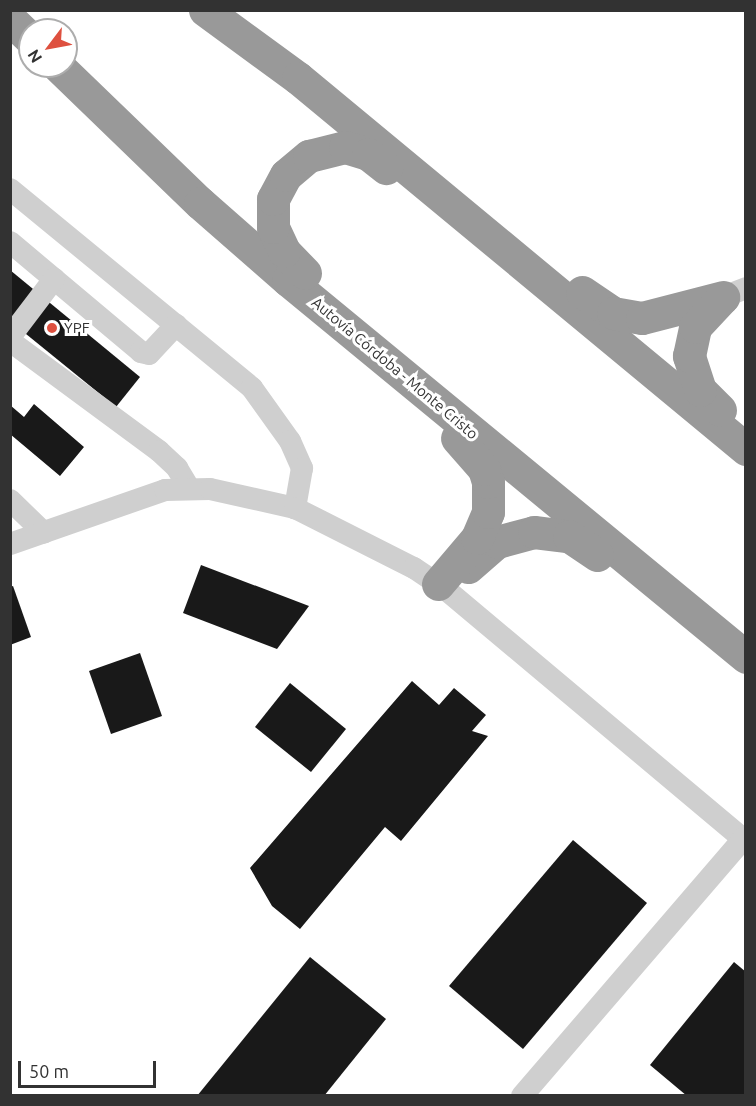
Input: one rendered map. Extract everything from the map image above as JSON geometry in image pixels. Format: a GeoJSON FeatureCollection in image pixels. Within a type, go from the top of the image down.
{"type":"FeatureCollection","features":[{"type":"Feature","properties":{"kind":"highway"},"geometry":{"type":"LineString","coordinates":[[205,10],[298,78],[746,449]]}},
{"type":"Feature","properties":{"kind":"highway","name":"Autovía Córdoba - Monte Cristo"},"geometry":{"type":"LineString","coordinates":[[70,78],[200,203],[670,597],[746,657]]}},
{"type":"Feature","properties":{"kind":"highway"},"geometry":{"type":"LineString","coordinates":[[443,588],[483,525],[488,512],[488,483],[477,458],[424,410],[340,304],[294,263],[276,239],[273,199],[286,175],[320,151],[356,149],[368,154],[429,203],[561,276],[597,304],[627,317],[657,317],[734,292]]}},
{"type":"Feature","properties":{"kind":"highway"},"geometry":{"type":"LineString","coordinates":[[734,292],[695,327],[690,341],[691,368],[699,390],[746,433]]}},
{"type":"Feature","properties":{"kind":"highway"},"geometry":{"type":"LineString","coordinates":[[443,588],[485,549],[509,537],[534,532],[569,536],[611,566],[727,626],[746,640]]}},
{"type":"Feature","properties":{"kind":"street"},"geometry":{"type":"LineString","coordinates":[[10,189],[252,388],[290,441],[302,468],[295,508]]}},
{"type":"Feature","properties":{"kind":"street"},"geometry":{"type":"LineString","coordinates":[[10,242],[141,352],[149,354],[176,325]]}},
{"type":"Feature","properties":{"kind":"street"},"geometry":{"type":"LineString","coordinates":[[54,279],[10,339],[159,451],[177,468],[189,488]]}},
{"type":"Feature","properties":{"kind":"street"},"geometry":{"type":"LineString","coordinates":[[10,544],[165,490],[210,489],[295,508],[443,588],[744,840],[522,1095]]}},
{"type":"Feature","properties":{"kind":"street"},"geometry":{"type":"LineString","coordinates":[[10,500],[44,532]]}},
{"type":"Feature","properties":{"kind":"building"},"geometry":{"type":"Polygon","coordinates":[[[10,270],[140,377],[116,407],[10,321],[10,270]]]}},
{"type":"Feature","properties":{"kind":"building"},"geometry":{"type":"Polygon","coordinates":[[[34,404],[84,447],[60,476],[10,434],[10,405],[24,417],[34,404]]]}},
{"type":"Feature","properties":{"kind":"building"},"geometry":{"type":"Polygon","coordinates":[[[201,565],[309,606],[277,649],[183,613],[201,565]]]}},
{"type":"Feature","properties":{"kind":"building"},"geometry":{"type":"Polygon","coordinates":[[[13,586],[31,637],[10,645],[10,587],[13,586]]]}},
{"type":"Feature","properties":{"kind":"building"},"geometry":{"type":"Polygon","coordinates":[[[140,653],[162,716],[111,734],[89,671],[140,653]]]}},
{"type":"Feature","properties":{"kind":"building"},"geometry":{"type":"Polygon","coordinates":[[[412,681],[439,705],[454,688],[486,715],[472,731],[488,736],[401,841],[385,827],[300,929],[272,906],[250,868],[412,681]]]}},
{"type":"Feature","properties":{"kind":"building"},"geometry":{"type":"Polygon","coordinates":[[[290,683],[346,729],[311,772],[255,727],[290,683]]]}},
{"type":"Feature","properties":{"kind":"building"},"geometry":{"type":"Polygon","coordinates":[[[573,840],[647,903],[523,1049],[449,986],[573,840]]]}},
{"type":"Feature","properties":{"kind":"building"},"geometry":{"type":"Polygon","coordinates":[[[310,957],[386,1019],[324,1096],[197,1096],[310,957]]]}},
{"type":"Feature","properties":{"kind":"building"},"geometry":{"type":"Polygon","coordinates":[[[734,962],[746,972],[746,1096],[687,1096],[650,1065],[734,962]]]}},
{"type":"Feature","properties":{"kind":"place","name":"YPF"},"geometry":{"type":"Point","coordinates":[52,328]}}]}
